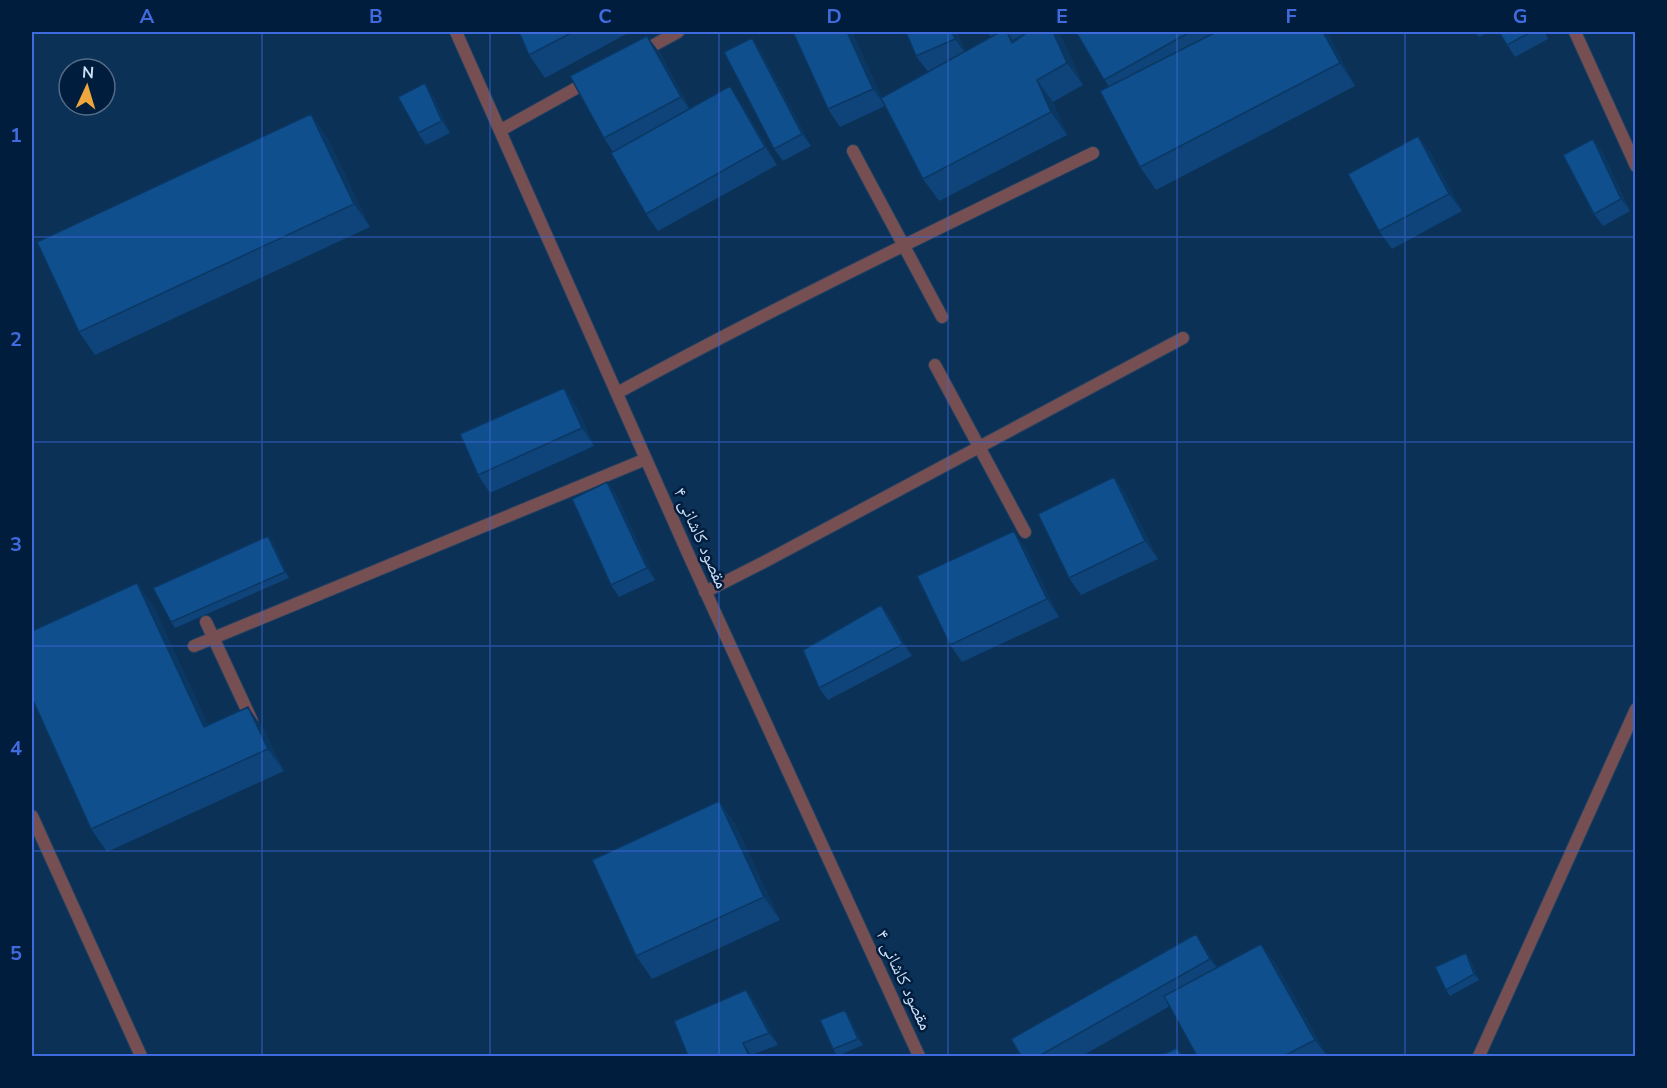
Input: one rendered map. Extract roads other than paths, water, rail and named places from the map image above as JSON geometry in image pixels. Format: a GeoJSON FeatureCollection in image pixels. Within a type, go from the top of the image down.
{"type":"FeatureCollection","features":[{"type":"Feature","properties":{"kind":"lane","name":"مقصود کاشانی ۴"},"geometry":{"type":"LineString","coordinates":[[456,32],[705,592],[919,1056]]}},
{"type":"Feature","properties":{"kind":"lane"},"geometry":{"type":"LineString","coordinates":[[627,60],[678,32]]}},
{"type":"Feature","properties":{"kind":"lane"},"geometry":{"type":"LineString","coordinates":[[1575,32],[1635,166]]}},
{"type":"Feature","properties":{"kind":"lane"},"geometry":{"type":"LineString","coordinates":[[501,130],[597,77]]}},
{"type":"Feature","properties":{"kind":"lane"},"geometry":{"type":"LineString","coordinates":[[853,151],[942,317]]}},
{"type":"Feature","properties":{"kind":"lane"},"geometry":{"type":"LineString","coordinates":[[617,393],[903,246],[1093,153]]}},
{"type":"Feature","properties":{"kind":"lane"},"geometry":{"type":"LineString","coordinates":[[705,592],[1183,339]]}},
{"type":"Feature","properties":{"kind":"lane"},"geometry":{"type":"LineString","coordinates":[[935,365],[1025,532]]}},
{"type":"Feature","properties":{"kind":"lane"},"geometry":{"type":"LineString","coordinates":[[194,646],[646,459]]}},
{"type":"Feature","properties":{"kind":"lane"},"geometry":{"type":"LineString","coordinates":[[206,622],[252,721]]}},
{"type":"Feature","properties":{"kind":"lane"},"geometry":{"type":"LineString","coordinates":[[1479,1056],[1635,709]]}},
{"type":"Feature","properties":{"kind":"lane"},"geometry":{"type":"LineString","coordinates":[[32,816],[141,1056]]}}]}
